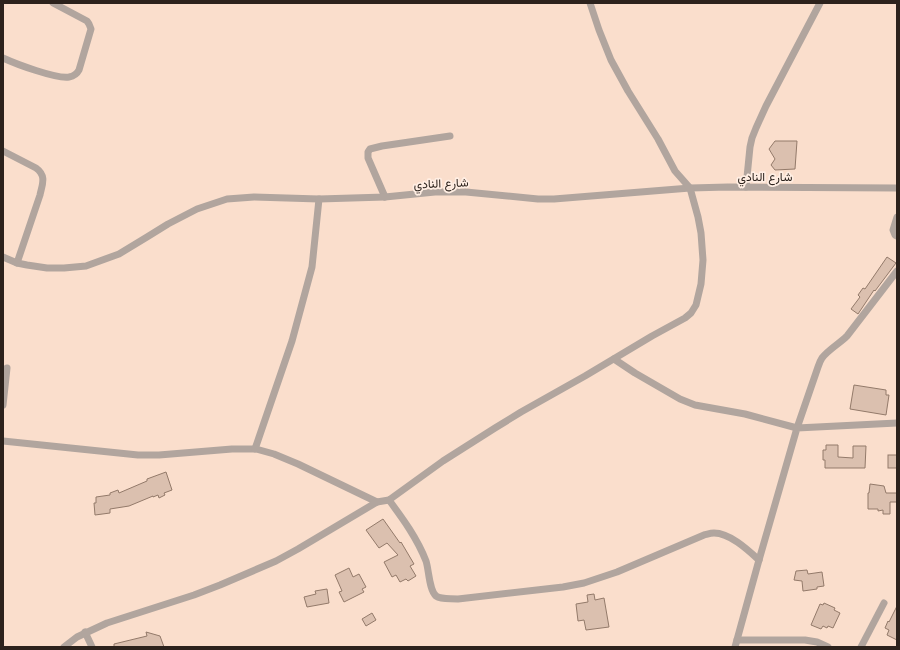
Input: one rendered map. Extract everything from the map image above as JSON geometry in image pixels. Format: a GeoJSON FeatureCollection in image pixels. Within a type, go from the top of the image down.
{"type":"FeatureCollection","features":[{"type":"Feature","properties":{"kind":"street"},"geometry":{"type":"LineString","coordinates":[[3,58],[53,75],[69,77],[77,74],[91,28],[90,24],[53,3]]}},
{"type":"Feature","properties":{"kind":"street"},"geometry":{"type":"LineString","coordinates":[[64,647],[85,632],[123,617],[201,592],[276,561],[377,502],[389,500],[461,449],[521,412],[691,314],[696,305],[702,284],[703,260],[701,233],[690,188],[675,171],[658,139],[624,85],[611,60],[590,3]]}},
{"type":"Feature","properties":{"kind":"street"},"geometry":{"type":"LineString","coordinates":[[746,187],[750,147],[756,128],[820,3]]}},
{"type":"Feature","properties":{"kind":"street"},"geometry":{"type":"LineString","coordinates":[[385,197],[368,158],[370,148],[450,136]]}},
{"type":"Feature","properties":{"kind":"street"},"geometry":{"type":"LineString","coordinates":[[3,150],[36,168],[40,171],[43,179],[40,195],[17,263]]}},
{"type":"Feature","properties":{"kind":"street","name":"شارع النادي"},"geometry":{"type":"LineString","coordinates":[[3,257],[17,263],[47,268],[86,266],[125,251],[168,224],[196,209],[227,199],[254,197],[319,199],[385,197],[435,192],[466,192],[554,199],[690,188],[897,188]]}},
{"type":"Feature","properties":{"kind":"street"},"geometry":{"type":"LineString","coordinates":[[255,449],[292,341],[311,274],[319,199]]}},
{"type":"Feature","properties":{"kind":"street"},"geometry":{"type":"LineString","coordinates":[[897,217],[893,230],[897,236]]}},
{"type":"Feature","properties":{"kind":"street"},"geometry":{"type":"LineString","coordinates":[[828,647],[817,642],[805,640],[781,640],[736,644],[797,428],[818,367],[822,358],[847,336],[897,272]]}},
{"type":"Feature","properties":{"kind":"street"},"geometry":{"type":"LineString","coordinates":[[614,359],[680,399],[695,404],[746,414],[797,428],[897,424]]}},
{"type":"Feature","properties":{"kind":"street"},"geometry":{"type":"LineString","coordinates":[[3,405],[7,368]]}},
{"type":"Feature","properties":{"kind":"street"},"geometry":{"type":"LineString","coordinates":[[3,441],[142,455],[232,449],[255,449],[274,454],[298,464],[377,502]]}},
{"type":"Feature","properties":{"kind":"street"},"geometry":{"type":"LineString","coordinates":[[389,500],[413,533],[427,565],[434,593],[439,597],[444,598],[458,599],[563,587],[584,583],[617,572],[704,535],[715,533],[723,535],[736,542],[747,549],[759,560]]}},
{"type":"Feature","properties":{"kind":"street"},"geometry":{"type":"LineString","coordinates":[[861,647],[884,603]]}},
{"type":"Feature","properties":{"kind":"street"},"geometry":{"type":"LineString","coordinates":[[85,632],[92,647]]}},
{"type":"Feature","properties":{"kind":"building"},"geometry":{"type":"Polygon","coordinates":[[[775,141],[797,141],[795,169],[775,170],[771,165],[775,159],[769,149],[775,141]]]}},
{"type":"Feature","properties":{"kind":"building"},"geometry":{"type":"Polygon","coordinates":[[[887,257],[896,263],[875,291],[874,290],[858,314],[851,309],[860,297],[858,295],[863,288],[865,289],[887,257]]]}},
{"type":"Feature","properties":{"kind":"building"},"geometry":{"type":"Polygon","coordinates":[[[854,385],[886,390],[886,395],[889,395],[886,415],[850,409],[854,385]]]}},
{"type":"Feature","properties":{"kind":"building"},"geometry":{"type":"Polygon","coordinates":[[[826,445],[838,445],[838,457],[853,458],[853,446],[866,446],[865,468],[825,468],[823,450],[826,450],[826,445]]]}},
{"type":"Feature","properties":{"kind":"building"},"geometry":{"type":"Polygon","coordinates":[[[888,455],[897,455],[897,468],[888,468],[888,455]]]}},
{"type":"Feature","properties":{"kind":"building"},"geometry":{"type":"Polygon","coordinates":[[[166,472],[172,490],[164,493],[165,495],[159,498],[158,495],[153,496],[129,506],[110,509],[110,513],[95,515],[94,503],[96,503],[96,497],[110,495],[110,493],[118,490],[119,493],[147,481],[147,479],[166,472]]]}},
{"type":"Feature","properties":{"kind":"building"},"geometry":{"type":"Polygon","coordinates":[[[870,484],[884,486],[886,493],[897,493],[897,502],[890,502],[890,514],[883,514],[883,510],[878,511],[878,509],[868,509],[868,493],[870,484]]]}},
{"type":"Feature","properties":{"kind":"building"},"geometry":{"type":"Polygon","coordinates":[[[383,519],[400,543],[401,542],[414,564],[410,566],[416,576],[408,581],[406,579],[400,582],[396,575],[392,577],[384,562],[398,555],[387,543],[379,548],[366,530],[383,519]]]}},
{"type":"Feature","properties":{"kind":"building"},"geometry":{"type":"Polygon","coordinates":[[[349,568],[353,577],[359,574],[366,587],[362,589],[364,592],[344,602],[339,592],[342,591],[335,575],[349,568]]]}},
{"type":"Feature","properties":{"kind":"building"},"geometry":{"type":"Polygon","coordinates":[[[807,570],[808,574],[822,572],[824,586],[817,587],[817,589],[803,591],[802,581],[794,580],[796,571],[807,570]]]}},
{"type":"Feature","properties":{"kind":"building"},"geometry":{"type":"Polygon","coordinates":[[[327,589],[329,603],[307,607],[304,597],[316,594],[315,591],[327,589]]]}},
{"type":"Feature","properties":{"kind":"building"},"geometry":{"type":"Polygon","coordinates":[[[594,594],[595,600],[604,598],[609,627],[586,630],[584,620],[578,621],[576,604],[588,602],[587,595],[594,594]]]}},
{"type":"Feature","properties":{"kind":"building"},"geometry":{"type":"Polygon","coordinates":[[[824,603],[835,608],[834,610],[840,613],[833,628],[823,626],[821,629],[811,625],[820,604],[823,605],[824,603]]]}},
{"type":"Feature","properties":{"kind":"building"},"geometry":{"type":"Polygon","coordinates":[[[897,606],[897,640],[887,635],[889,630],[885,628],[897,606]]]}},
{"type":"Feature","properties":{"kind":"building"},"geometry":{"type":"Polygon","coordinates":[[[372,613],[376,620],[366,626],[362,619],[372,613]]]}},
{"type":"Feature","properties":{"kind":"building"},"geometry":{"type":"Polygon","coordinates":[[[146,632],[160,636],[164,647],[114,647],[114,644],[147,636],[146,632]]]}}]}
